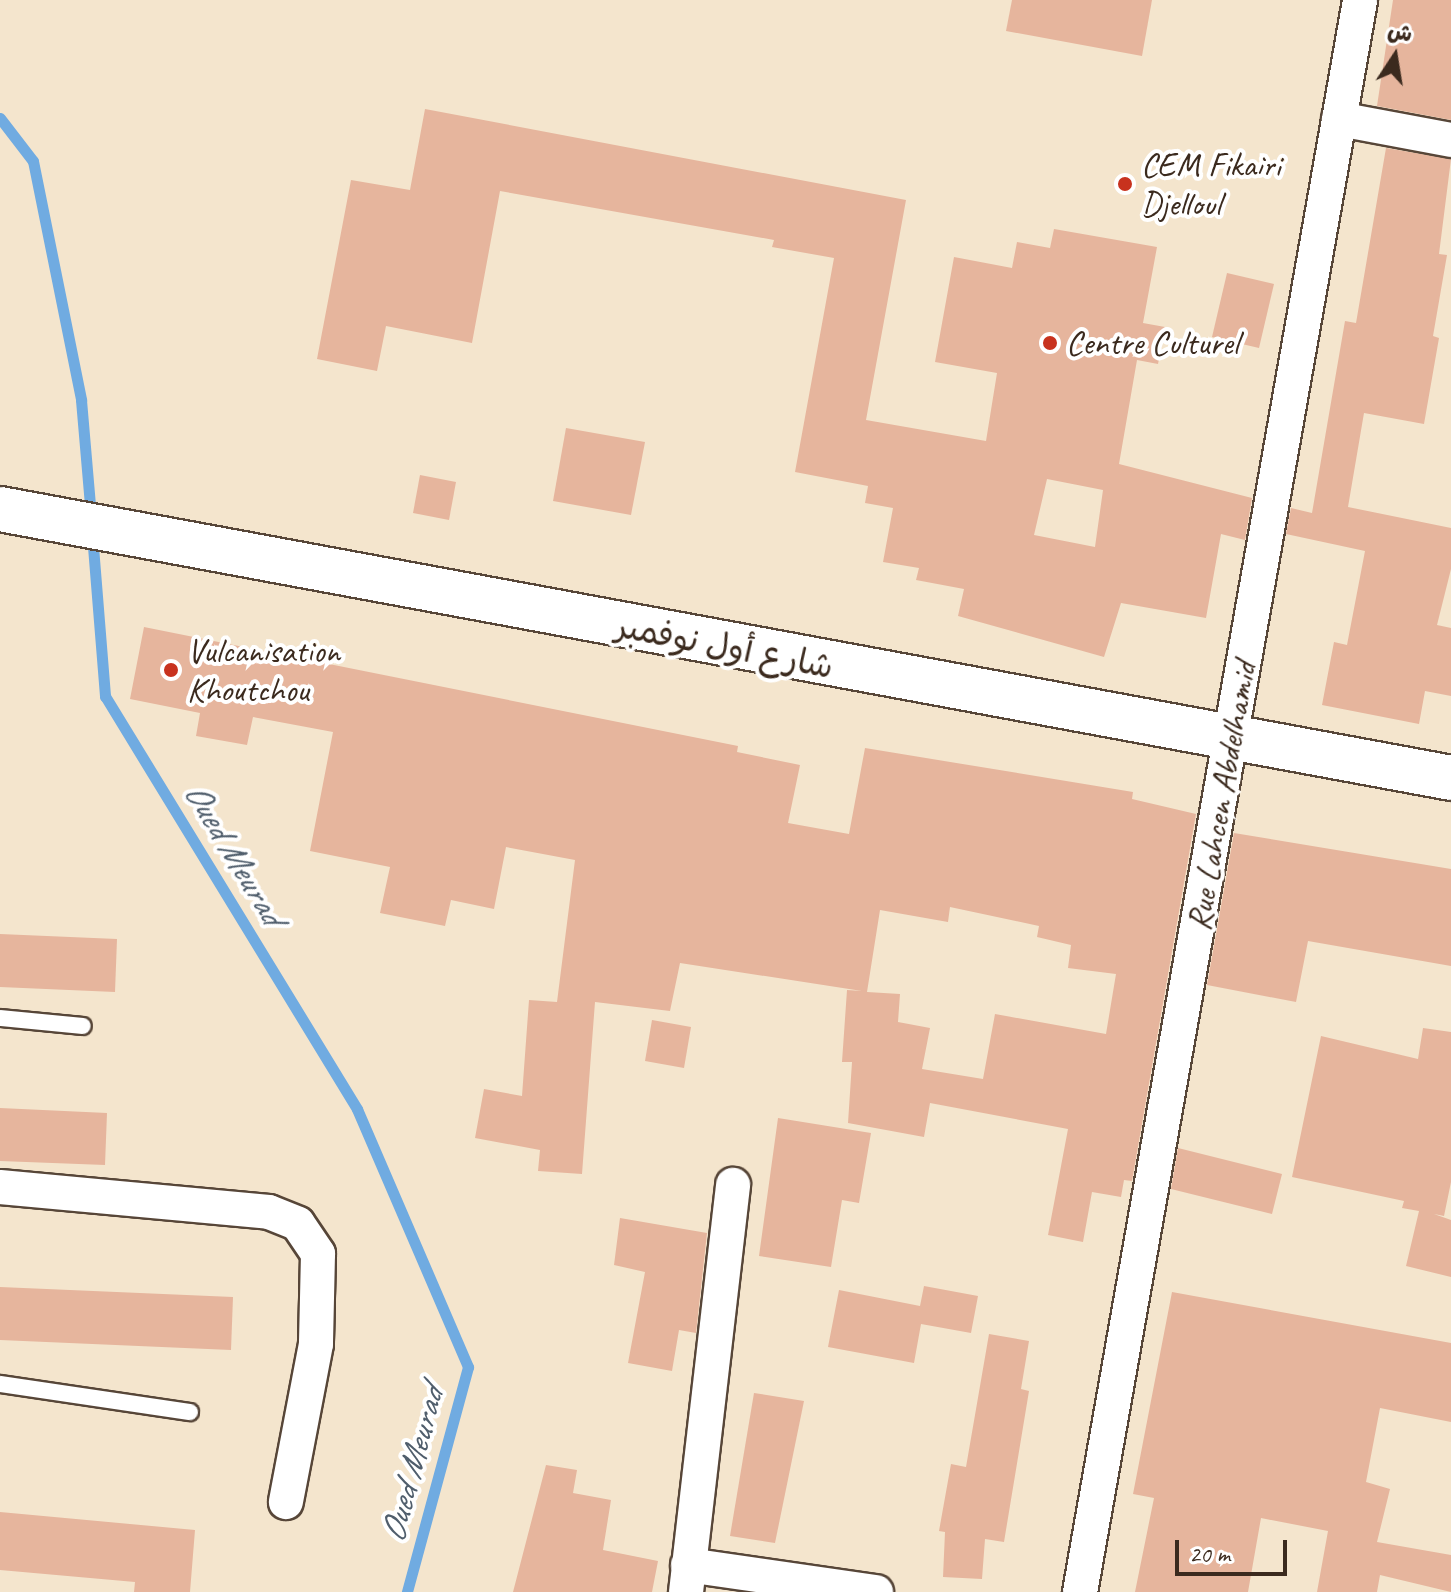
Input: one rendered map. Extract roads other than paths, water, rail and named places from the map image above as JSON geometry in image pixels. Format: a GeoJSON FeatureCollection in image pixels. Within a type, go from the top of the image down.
{"type":"FeatureCollection","features":[{"type":"Feature","properties":{"kind":"main road","name":"شارع أول نوفمبر"},"geometry":{"type":"LineString","coordinates":[[3,509],[1230,742],[1451,778]]}},
{"type":"Feature","properties":{"kind":"street","name":"Rue Lahcen Abdelhamid"},"geometry":{"type":"LineString","coordinates":[[1080,1592],[1360,0]]}},
{"type":"Feature","properties":{"kind":"street"},"geometry":{"type":"LineString","coordinates":[[1339,119],[1451,140]]}},
{"type":"Feature","properties":{"kind":"street"},"geometry":{"type":"LineString","coordinates":[[733,1185],[687,1578],[875,1592]]}},
{"type":"Feature","properties":{"kind":"street"},"geometry":{"type":"LineString","coordinates":[[0,1187],[269,1212],[298,1224],[318,1254],[316,1344],[286,1502]]}},
{"type":"Feature","properties":{"kind":"lane"},"geometry":{"type":"LineString","coordinates":[[0,1018],[83,1026]]}},
{"type":"Feature","properties":{"kind":"lane"},"geometry":{"type":"LineString","coordinates":[[0,1384],[190,1412]]}},
{"type":"Feature","properties":{"kind":"waterway","name":"Oued Meurad"},"geometry":{"type":"LineString","coordinates":[[0,118],[33,161],[81,400],[91,517]]}},
{"type":"Feature","properties":{"kind":"waterway","name":"Oued Meurad"},"geometry":{"type":"LineString","coordinates":[[92,534],[105,696],[357,1109],[468,1367],[407,1592]]}},
{"type":"Feature","properties":{"kind":"place","name":"CEM Fikairi Djelloul"},"geometry":{"type":"Point","coordinates":[1125,184]}},
{"type":"Feature","properties":{"kind":"place","name":"Centre Culturel"},"geometry":{"type":"Point","coordinates":[1050,343]}},
{"type":"Feature","properties":{"kind":"place","name":"Vulcanisation Khoutchou"},"geometry":{"type":"Point","coordinates":[171,670]}}]}
